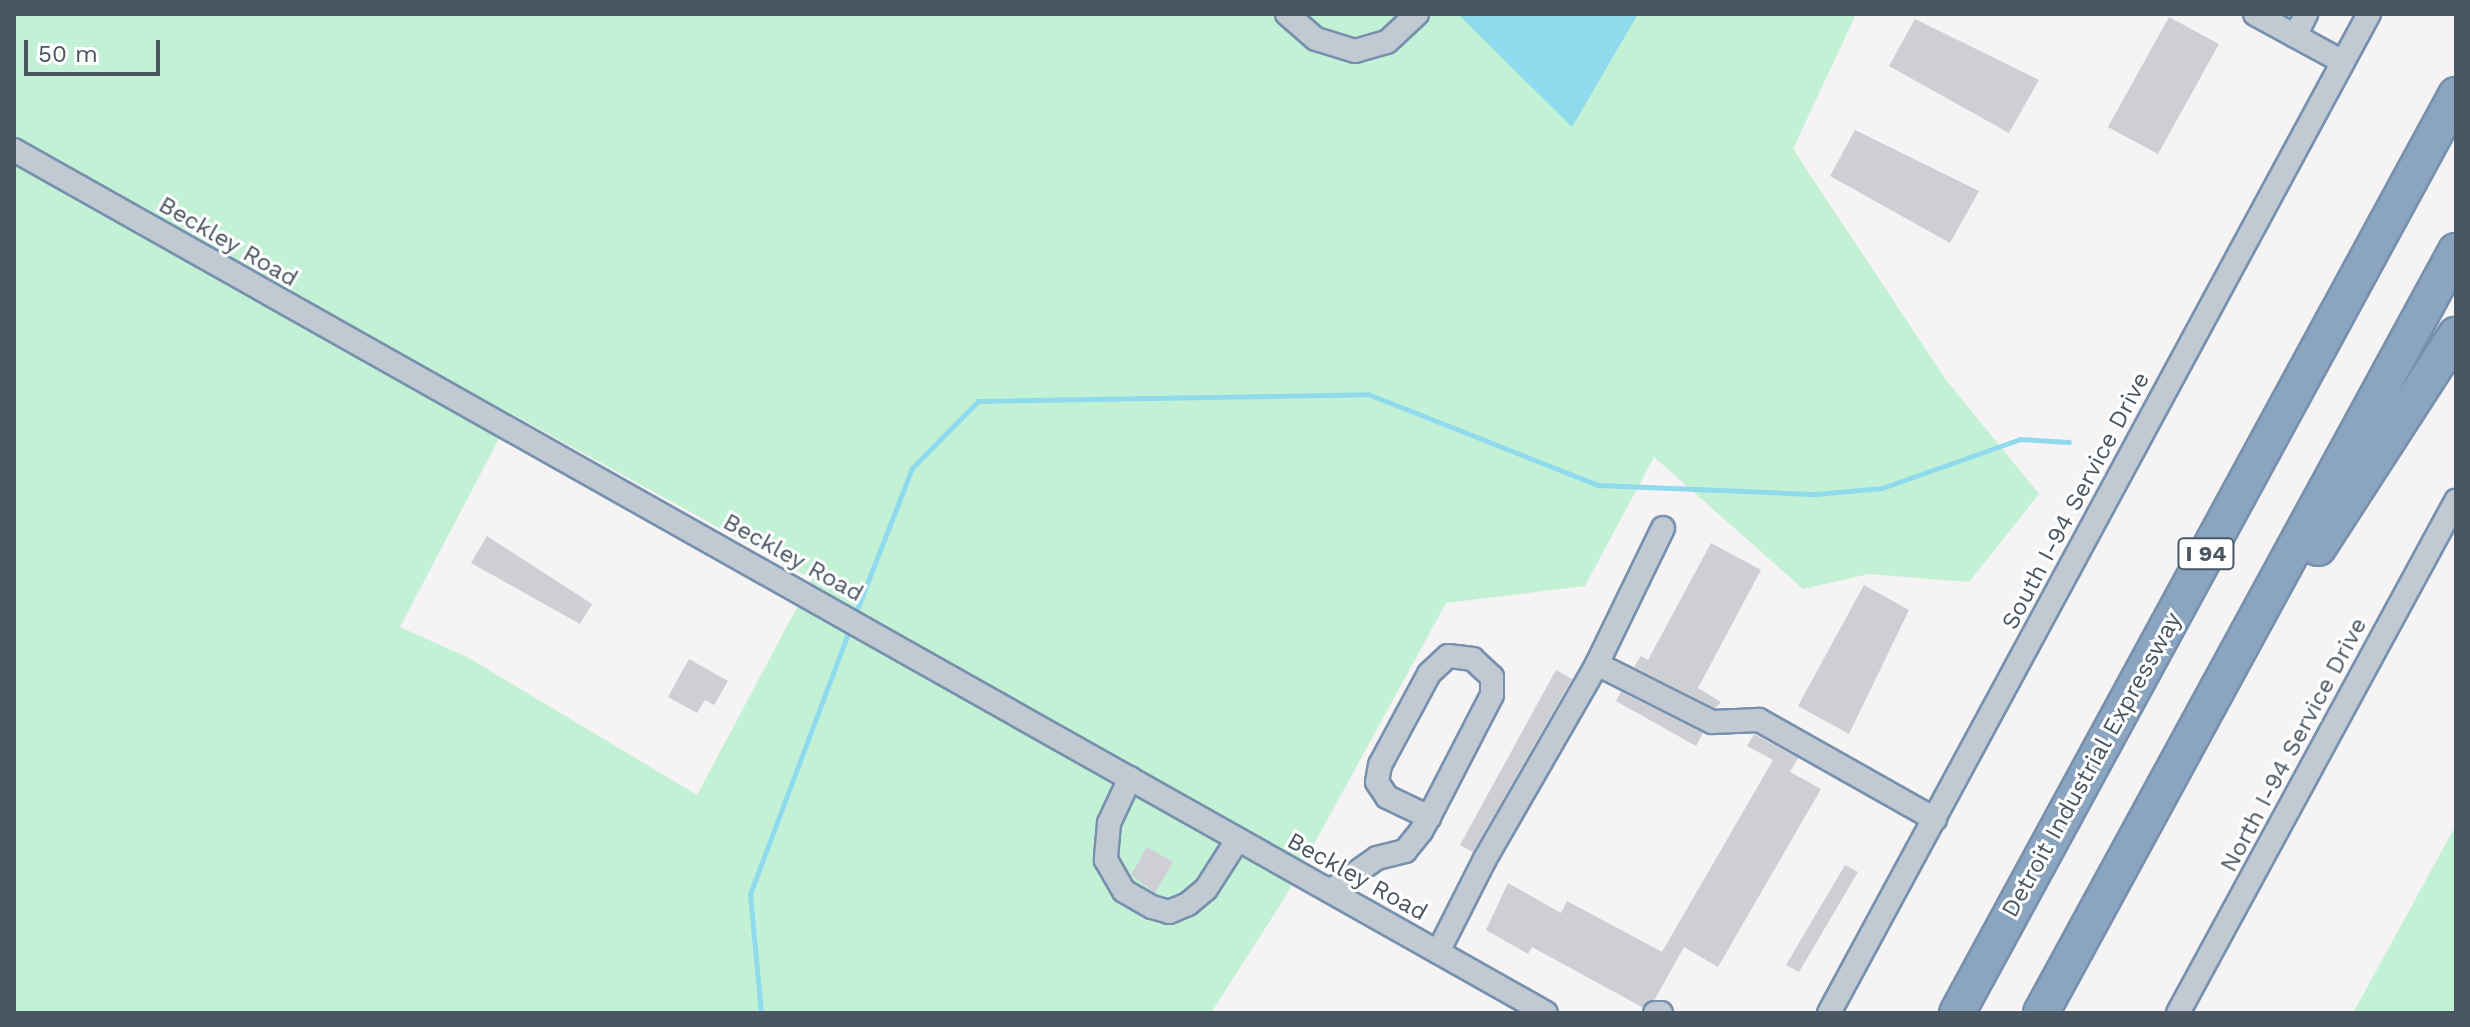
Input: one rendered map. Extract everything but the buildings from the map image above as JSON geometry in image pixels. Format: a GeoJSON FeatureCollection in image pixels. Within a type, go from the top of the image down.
{"type":"FeatureCollection","features":[{"type":"Feature","properties":{"kind":"highway","name":"Detroit Industrial Expressway"},"geometry":{"type":"LineString","coordinates":[[1957,1013],[2456,95]]}},
{"type":"Feature","properties":{"kind":"highway"},"geometry":{"type":"LineString","coordinates":[[2041,1013],[2456,251]]}},
{"type":"Feature","properties":{"kind":"highway"},"geometry":{"type":"LineString","coordinates":[[2065,1013],[2456,295]]}},
{"type":"Feature","properties":{"kind":"highway"},"geometry":{"type":"LineString","coordinates":[[2318,548],[2456,335]]}},
{"type":"Feature","properties":{"kind":"street"},"geometry":{"type":"LineString","coordinates":[[1287,14],[1316,39],[1355,51],[1387,42],[1417,14]]}},
{"type":"Feature","properties":{"kind":"street"},"geometry":{"type":"LineString","coordinates":[[2255,14],[2343,62]]}},
{"type":"Feature","properties":{"kind":"street"},"geometry":{"type":"LineString","coordinates":[[2295,36],[2306,14]]}},
{"type":"Feature","properties":{"kind":"street","name":"South I-94 Service Drive"},"geometry":{"type":"LineString","coordinates":[[1829,1013],[2369,14]]}},
{"type":"Feature","properties":{"kind":"street","name":"Beckley Road"},"geometry":{"type":"LineString","coordinates":[[14,150],[1546,1013]]}},
{"type":"Feature","properties":{"kind":"street","name":"North I-94 Service Drive"},"geometry":{"type":"LineString","coordinates":[[2178,1013],[2456,501]]}},
{"type":"Feature","properties":{"kind":"street"},"geometry":{"type":"LineString","coordinates":[[1438,952],[1485,859],[1597,664],[1663,528]]}},
{"type":"Feature","properties":{"kind":"street"},"geometry":{"type":"LineString","coordinates":[[1330,891],[1377,858],[1405,851],[1429,817],[1492,695],[1492,677],[1473,659],[1448,656],[1429,674],[1380,765],[1377,782],[1387,797],[1429,817]]}},
{"type":"Feature","properties":{"kind":"street"},"geometry":{"type":"LineString","coordinates":[[1597,664],[1712,722],[1759,720],[1935,819]]}},
{"type":"Feature","properties":{"kind":"street"},"geometry":{"type":"LineString","coordinates":[[1130,778],[1109,823],[1106,860],[1124,891],[1152,907],[1169,912],[1188,904],[1206,889],[1238,839]]}},
{"type":"Feature","properties":{"kind":"green space"},"geometry":{"type":"Polygon","coordinates":[[[14,14],[1856,14],[1793,149],[1946,380],[2039,494],[1969,582],[1869,574],[1803,589],[1654,457],[1585,586],[1446,603],[1284,899],[1211,1013],[14,1013],[14,14]],[[512,414],[400,627],[469,658],[697,795],[812,579],[512,414]]]}},
{"type":"Feature","properties":{"kind":"green space"},"geometry":{"type":"Polygon","coordinates":[[[2456,825],[2456,1013],[2353,1013],[2456,825]]]}},
{"type":"Feature","properties":{"kind":"water"},"geometry":{"type":"Polygon","coordinates":[[[1458,14],[1638,14],[1572,127],[1458,14]]]}},
{"type":"Feature","properties":{"kind":"waterway"},"geometry":{"type":"LineString","coordinates":[[854,617],[912,468],[978,401],[1368,394],[1598,485],[1816,494],[1882,488],[2020,439],[2069,442]]}},
{"type":"Feature","properties":{"kind":"waterway"},"geometry":{"type":"LineString","coordinates":[[761,1013],[750,894],[851,626]]}}]}
